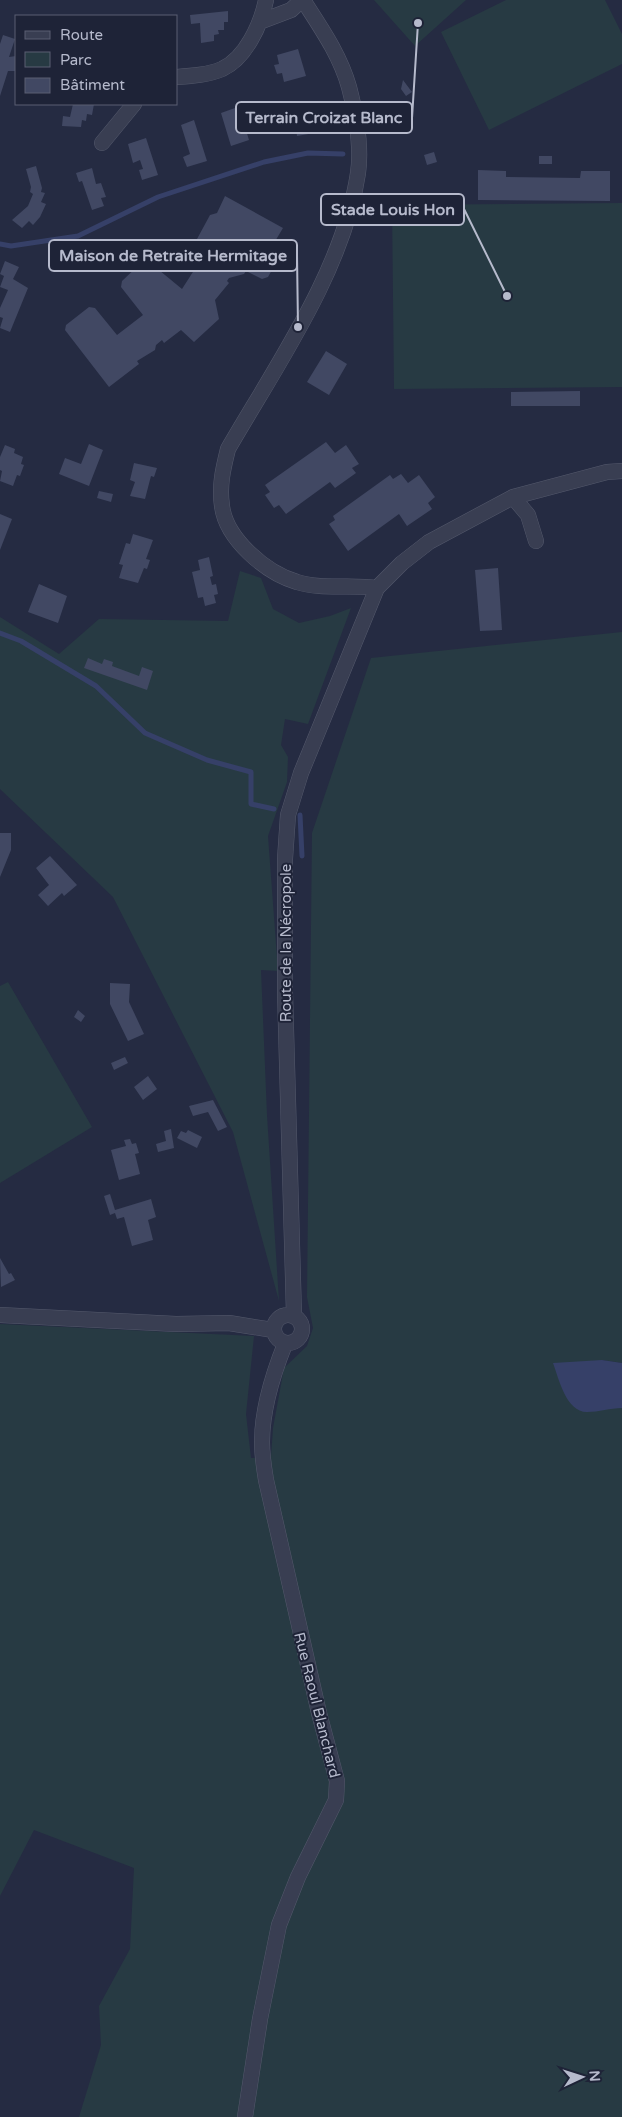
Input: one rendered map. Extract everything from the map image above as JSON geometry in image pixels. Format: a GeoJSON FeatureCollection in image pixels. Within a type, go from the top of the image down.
{"type":"FeatureCollection","features":[{"type":"Feature","properties":{"kind":"street"},"geometry":{"type":"LineString","coordinates":[[178,77],[206,74],[223,68],[240,55],[262,21],[266,0]]}},
{"type":"Feature","properties":{"kind":"street"},"geometry":{"type":"LineString","coordinates":[[262,21],[291,10],[303,0],[334,50],[348,85],[356,118],[358,172],[345,230],[319,290],[228,449],[221,476],[222,508],[234,534],[252,556],[268,568],[297,582],[326,586],[377,588],[402,563],[429,542],[513,497],[589,477],[622,471]]}},
{"type":"Feature","properties":{"kind":"street"},"geometry":{"type":"LineString","coordinates":[[102,143],[133,105]]}},
{"type":"Feature","properties":{"kind":"street"},"geometry":{"type":"LineString","coordinates":[[513,497],[528,515],[536,541]]}},
{"type":"Feature","properties":{"kind":"street","name":"Route de la Nécropole"},"geometry":{"type":"LineString","coordinates":[[294,1315],[285,992],[286,830],[301,773],[377,588]]}},
{"type":"Feature","properties":{"kind":"street"},"geometry":{"type":"LineString","coordinates":[[284,1314],[294,1315],[301,1323],[302,1333],[296,1342],[285,1344],[277,1339],[273,1330],[275,1320],[284,1314]]}},
{"type":"Feature","properties":{"kind":"street"},"geometry":{"type":"LineString","coordinates":[[0,1315],[176,1324],[229,1323],[273,1330]]}},
{"type":"Feature","properties":{"kind":"street","name":"Rue Raoul Blanchard"},"geometry":{"type":"LineString","coordinates":[[245,2117],[260,2018],[279,1925],[298,1877],[336,1800],[337,1781],[318,1713],[266,1480],[262,1442],[264,1417],[274,1372],[285,1344]]}},
{"type":"Feature","properties":{"kind":"green space"},"geometry":{"type":"Polygon","coordinates":[[[374,0],[466,0],[415,46],[374,0]]]}},
{"type":"Feature","properties":{"kind":"green space"},"geometry":{"type":"Polygon","coordinates":[[[506,0],[605,0],[622,34],[622,64],[489,130],[441,32],[506,0]]]}},
{"type":"Feature","properties":{"kind":"green space"},"geometry":{"type":"Polygon","coordinates":[[[622,203],[622,387],[394,389],[392,205],[622,203]]]}},
{"type":"Feature","properties":{"kind":"green space"},"geometry":{"type":"Polygon","coordinates":[[[240,571],[261,578],[273,609],[299,623],[330,616],[351,608],[308,724],[285,719],[281,745],[288,757],[287,782],[268,836],[278,971],[261,970],[267,1115],[279,1301],[233,1132],[113,897],[0,789],[0,617],[59,654],[99,619],[228,621],[240,571]]]}},
{"type":"Feature","properties":{"kind":"green space"},"geometry":{"type":"Polygon","coordinates":[[[622,632],[622,1363],[602,1360],[610,1408],[622,1408],[622,2117],[79,2117],[101,2045],[99,2006],[130,1949],[134,1868],[34,1830],[0,1896],[0,1324],[254,1336],[246,1414],[251,1458],[271,1457],[273,1428],[284,1368],[307,1346],[313,1328],[307,1297],[312,833],[371,658],[622,632]]]}},
{"type":"Feature","properties":{"kind":"green space"},"geometry":{"type":"Polygon","coordinates":[[[8,982],[92,1127],[0,1183],[0,986],[8,982]]]}},
{"type":"Feature","properties":{"kind":"water"},"geometry":{"type":"Polygon","coordinates":[[[602,1360],[622,1363],[622,1408],[591,1412],[580,1411],[574,1407],[564,1394],[553,1363],[602,1360]]]}},
{"type":"Feature","properties":{"kind":"building"},"geometry":{"type":"Polygon","coordinates":[[[228,11],[228,22],[224,22],[224,30],[218,30],[219,34],[214,35],[214,41],[201,43],[200,23],[191,24],[190,15],[228,11]]]}},
{"type":"Feature","properties":{"kind":"building"},"geometry":{"type":"Polygon","coordinates":[[[3,35],[15,39],[9,57],[15,56],[15,71],[8,71],[0,96],[0,44],[3,35]]]}},
{"type":"Feature","properties":{"kind":"building"},"geometry":{"type":"Polygon","coordinates":[[[298,49],[306,76],[284,82],[282,73],[277,74],[274,65],[279,64],[277,55],[298,49]]]}},
{"type":"Feature","properties":{"kind":"building"},"geometry":{"type":"Polygon","coordinates":[[[403,80],[412,92],[406,96],[401,89],[403,80]]]}},
{"type":"Feature","properties":{"kind":"building"},"geometry":{"type":"Polygon","coordinates":[[[321,104],[326,131],[297,136],[295,121],[288,122],[286,111],[321,104]]]}},
{"type":"Feature","properties":{"kind":"building"},"geometry":{"type":"Polygon","coordinates":[[[73,105],[94,105],[92,115],[87,114],[86,121],[82,120],[81,127],[62,126],[63,116],[70,117],[73,105]]]}},
{"type":"Feature","properties":{"kind":"building"},"geometry":{"type":"Polygon","coordinates":[[[235,108],[238,115],[241,114],[249,140],[231,146],[221,113],[235,108]]]}},
{"type":"Feature","properties":{"kind":"building"},"geometry":{"type":"Polygon","coordinates":[[[194,120],[207,161],[187,167],[183,157],[190,154],[181,125],[194,120]]]}},
{"type":"Feature","properties":{"kind":"building"},"geometry":{"type":"Polygon","coordinates":[[[146,138],[158,175],[142,180],[139,170],[143,169],[140,160],[133,163],[128,144],[146,138]]]}},
{"type":"Feature","properties":{"kind":"building"},"geometry":{"type":"Polygon","coordinates":[[[434,152],[437,162],[427,165],[424,155],[434,152]]]}},
{"type":"Feature","properties":{"kind":"building"},"geometry":{"type":"Polygon","coordinates":[[[539,156],[552,156],[552,164],[539,164],[539,156]]]}},
{"type":"Feature","properties":{"kind":"building"},"geometry":{"type":"Polygon","coordinates":[[[36,166],[42,188],[41,192],[45,193],[41,202],[46,204],[40,217],[33,225],[29,221],[22,228],[12,220],[28,206],[33,194],[30,192],[31,187],[26,169],[36,166]]]}},
{"type":"Feature","properties":{"kind":"building"},"geometry":{"type":"Polygon","coordinates":[[[92,168],[96,184],[101,183],[106,197],[101,198],[104,206],[92,210],[82,181],[79,182],[76,173],[92,168]]]}},
{"type":"Feature","properties":{"kind":"building"},"geometry":{"type":"Polygon","coordinates":[[[478,170],[506,171],[506,177],[580,178],[581,171],[610,171],[610,201],[478,200],[478,170]]]}},
{"type":"Feature","properties":{"kind":"building"},"geometry":{"type":"Polygon","coordinates":[[[225,196],[283,228],[274,243],[280,246],[282,252],[268,277],[262,279],[246,271],[244,274],[229,278],[227,281],[229,283],[215,300],[219,319],[194,342],[181,330],[164,343],[162,340],[156,345],[155,350],[137,361],[139,364],[109,387],[65,330],[66,325],[89,307],[95,308],[117,335],[143,315],[121,287],[122,281],[142,262],[148,261],[182,289],[207,250],[199,246],[197,239],[210,215],[217,213],[225,196]]]}},
{"type":"Feature","properties":{"kind":"building"},"geometry":{"type":"Polygon","coordinates":[[[5,261],[19,267],[13,279],[28,288],[10,332],[0,328],[3,318],[0,317],[0,308],[8,290],[0,287],[4,276],[0,274],[5,261]]]}},
{"type":"Feature","properties":{"kind":"building"},"geometry":{"type":"Polygon","coordinates":[[[326,351],[347,364],[329,395],[307,382],[326,351]]]}},
{"type":"Feature","properties":{"kind":"building"},"geometry":{"type":"Polygon","coordinates":[[[580,391],[580,406],[511,406],[511,392],[580,391]]]}},
{"type":"Feature","properties":{"kind":"building"},"geometry":{"type":"Polygon","coordinates":[[[326,442],[335,453],[346,445],[359,464],[352,468],[356,473],[335,488],[330,482],[286,514],[279,505],[274,508],[265,495],[270,492],[265,485],[326,442]]]}},
{"type":"Feature","properties":{"kind":"building"},"geometry":{"type":"Polygon","coordinates":[[[89,444],[103,450],[89,486],[59,474],[65,458],[81,464],[89,444]]]}},
{"type":"Feature","properties":{"kind":"building"},"geometry":{"type":"Polygon","coordinates":[[[5,445],[15,449],[14,453],[23,457],[21,464],[24,465],[20,476],[17,475],[13,486],[0,481],[2,471],[0,470],[0,457],[5,445]]]}},
{"type":"Feature","properties":{"kind":"building"},"geometry":{"type":"Polygon","coordinates":[[[134,463],[157,468],[154,477],[151,476],[145,499],[130,496],[135,482],[130,480],[134,463]]]}},
{"type":"Feature","properties":{"kind":"building"},"geometry":{"type":"Polygon","coordinates":[[[401,474],[408,483],[419,475],[435,497],[428,503],[432,509],[407,526],[399,514],[348,551],[329,524],[335,520],[333,516],[390,475],[393,479],[401,474]]]}},
{"type":"Feature","properties":{"kind":"building"},"geometry":{"type":"Polygon","coordinates":[[[99,491],[113,494],[111,502],[97,498],[99,491]]]}},
{"type":"Feature","properties":{"kind":"building"},"geometry":{"type":"Polygon","coordinates":[[[0,514],[12,519],[0,550],[0,514]]]}},
{"type":"Feature","properties":{"kind":"building"},"geometry":{"type":"Polygon","coordinates":[[[133,534],[153,540],[146,559],[150,560],[147,569],[144,568],[138,583],[119,578],[123,565],[119,564],[126,543],[130,544],[133,534]]]}},
{"type":"Feature","properties":{"kind":"building"},"geometry":{"type":"Polygon","coordinates":[[[209,557],[213,576],[210,577],[212,585],[216,584],[218,594],[214,595],[216,603],[205,606],[203,597],[198,598],[192,572],[200,570],[198,560],[209,557]]]}},
{"type":"Feature","properties":{"kind":"building"},"geometry":{"type":"Polygon","coordinates":[[[498,568],[502,630],[480,631],[475,570],[498,568]]]}},
{"type":"Feature","properties":{"kind":"building"},"geometry":{"type":"Polygon","coordinates":[[[39,584],[67,596],[58,623],[28,612],[39,584]]]}},
{"type":"Feature","properties":{"kind":"building"},"geometry":{"type":"Polygon","coordinates":[[[88,658],[102,664],[104,659],[113,662],[112,666],[139,676],[142,667],[153,671],[147,690],[84,668],[88,658]]]}},
{"type":"Feature","properties":{"kind":"building"},"geometry":{"type":"Polygon","coordinates":[[[0,833],[11,833],[11,850],[0,877],[0,833]]]}},
{"type":"Feature","properties":{"kind":"building"},"geometry":{"type":"Polygon","coordinates":[[[50,856],[77,885],[64,896],[62,893],[48,906],[38,895],[49,885],[36,868],[50,856]]]}},
{"type":"Feature","properties":{"kind":"building"},"geometry":{"type":"Polygon","coordinates":[[[110,983],[130,984],[129,1002],[144,1034],[128,1041],[110,1004],[110,983]]]}},
{"type":"Feature","properties":{"kind":"building"},"geometry":{"type":"Polygon","coordinates":[[[78,1010],[85,1016],[81,1022],[74,1017],[78,1010]]]}},
{"type":"Feature","properties":{"kind":"building"},"geometry":{"type":"Polygon","coordinates":[[[125,1057],[128,1063],[114,1070],[111,1063],[125,1057]]]}},
{"type":"Feature","properties":{"kind":"building"},"geometry":{"type":"Polygon","coordinates":[[[148,1076],[157,1089],[143,1100],[134,1087],[148,1076]]]}},
{"type":"Feature","properties":{"kind":"building"},"geometry":{"type":"Polygon","coordinates":[[[213,1100],[227,1127],[218,1131],[208,1112],[193,1116],[189,1106],[213,1100]]]}},
{"type":"Feature","properties":{"kind":"building"},"geometry":{"type":"Polygon","coordinates":[[[171,1129],[174,1148],[158,1152],[156,1144],[166,1141],[164,1131],[171,1129]]]}},
{"type":"Feature","properties":{"kind":"building"},"geometry":{"type":"Polygon","coordinates":[[[188,1130],[202,1137],[197,1148],[177,1138],[181,1131],[186,1133],[188,1130]]]}},
{"type":"Feature","properties":{"kind":"building"},"geometry":{"type":"Polygon","coordinates":[[[130,1139],[132,1144],[136,1143],[139,1153],[135,1154],[140,1174],[119,1180],[111,1150],[126,1146],[124,1140],[130,1139]]]}},
{"type":"Feature","properties":{"kind":"building"},"geometry":{"type":"Polygon","coordinates":[[[110,1194],[115,1210],[151,1199],[156,1217],[148,1220],[153,1240],[132,1246],[124,1217],[117,1219],[115,1213],[110,1215],[104,1196],[110,1194]]]}},
{"type":"Feature","properties":{"kind":"building"},"geometry":{"type":"Polygon","coordinates":[[[0,1258],[9,1274],[11,1273],[15,1280],[1,1287],[0,1258]]]}},
{"type":"Feature","properties":{"kind":"waterway"},"geometry":{"type":"LineString","coordinates":[[0,244],[11,246],[78,236],[158,197],[264,162],[308,153],[343,154]]}},
{"type":"Feature","properties":{"kind":"waterway"},"geometry":{"type":"LineString","coordinates":[[0,633],[21,641],[96,686],[145,733],[207,760],[251,772],[251,804],[274,809]]}},
{"type":"Feature","properties":{"kind":"waterway"},"geometry":{"type":"LineString","coordinates":[[300,815],[302,856]]}},
{"type":"Feature","properties":{"kind":"place","name":"Terrain Croizat Blanc"},"geometry":{"type":"Point","coordinates":[418,23]}},
{"type":"Feature","properties":{"kind":"place","name":"Stade Louis Hon"},"geometry":{"type":"Point","coordinates":[507,296]}},
{"type":"Feature","properties":{"kind":"place","name":"Maison de Retraite Hermitage"},"geometry":{"type":"Point","coordinates":[298,327]}}]}
